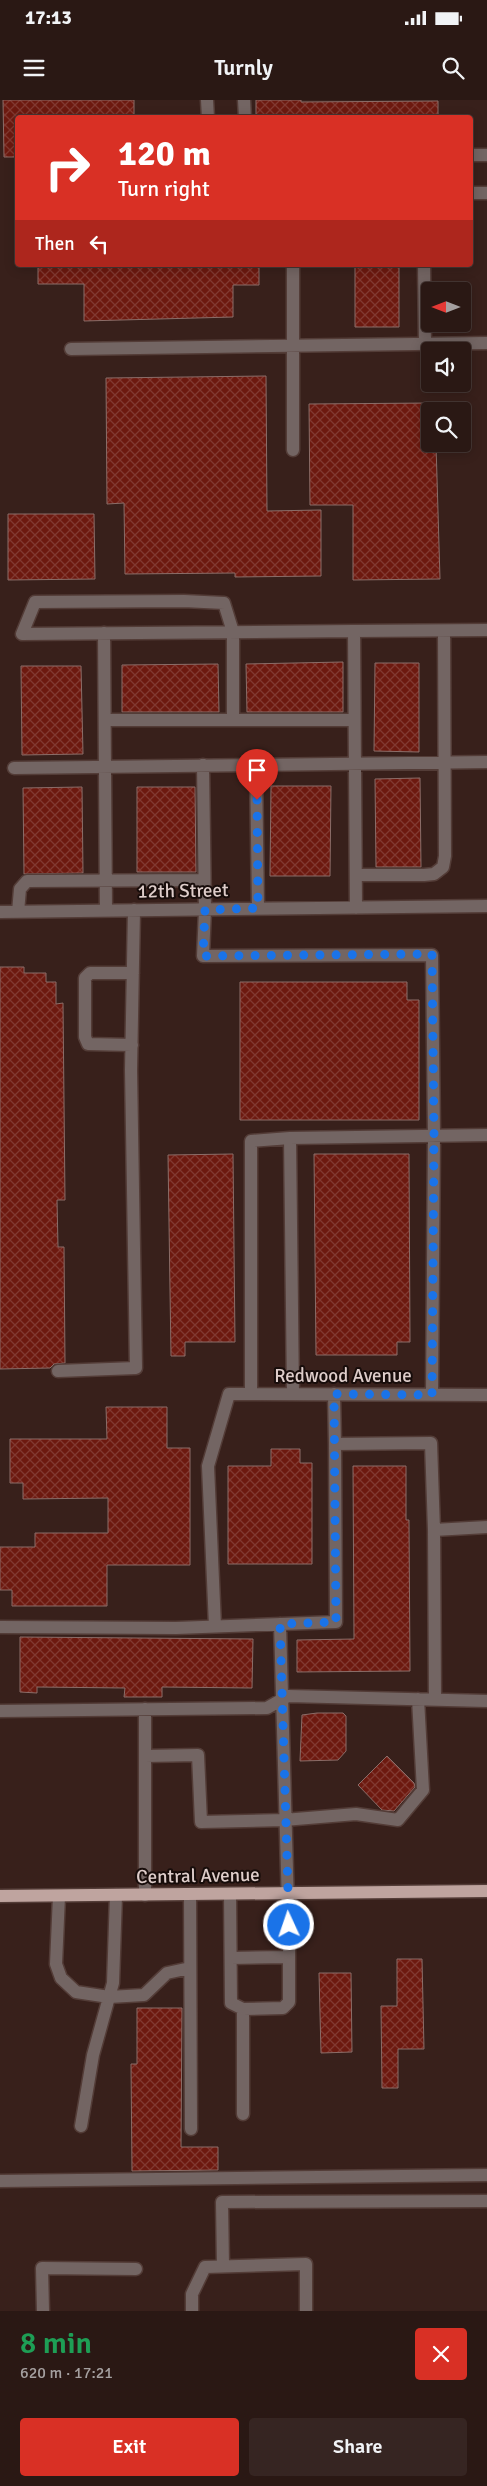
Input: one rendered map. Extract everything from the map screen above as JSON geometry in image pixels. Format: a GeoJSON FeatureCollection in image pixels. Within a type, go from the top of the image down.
{"type":"FeatureCollection","features":[{"type":"Feature","properties":{"kind":"main road","name":"Central Avenue"},"geometry":{"type":"LineString","coordinates":[[0,1896],[487,1891]]}},
{"type":"Feature","properties":{"kind":"street"},"geometry":{"type":"LineString","coordinates":[[207,100],[208,115]]}},
{"type":"Feature","properties":{"kind":"street"},"geometry":{"type":"LineString","coordinates":[[244,100],[244,115]]}},
{"type":"Feature","properties":{"kind":"street"},"geometry":{"type":"LineString","coordinates":[[473,155],[487,155]]}},
{"type":"Feature","properties":{"kind":"street"},"geometry":{"type":"LineString","coordinates":[[473,193],[487,193]]}},
{"type":"Feature","properties":{"kind":"street"},"geometry":{"type":"LineString","coordinates":[[293,267],[293,450]]}},
{"type":"Feature","properties":{"kind":"street"},"geometry":{"type":"LineString","coordinates":[[424,267],[425,342]]}},
{"type":"Feature","properties":{"kind":"street"},"geometry":{"type":"LineString","coordinates":[[71,349],[421,343]]}},
{"type":"Feature","properties":{"kind":"street"},"geometry":{"type":"LineString","coordinates":[[471,343],[487,343]]}},
{"type":"Feature","properties":{"kind":"street"},"geometry":{"type":"LineString","coordinates":[[233,720],[233,632],[224,603],[184,601],[35,602],[22,634],[104,634],[233,632],[487,630]]}},
{"type":"Feature","properties":{"kind":"street"},"geometry":{"type":"LineString","coordinates":[[356,875],[424,876],[434,874],[443,867],[445,856],[444,630]]}},
{"type":"Feature","properties":{"kind":"street"},"geometry":{"type":"LineString","coordinates":[[354,631],[356,908]]}},
{"type":"Feature","properties":{"kind":"street"},"geometry":{"type":"LineString","coordinates":[[104,634],[106,911]]}},
{"type":"Feature","properties":{"kind":"street"},"geometry":{"type":"LineString","coordinates":[[105,720],[354,720]]}},
{"type":"Feature","properties":{"kind":"street"},"geometry":{"type":"LineString","coordinates":[[14,768],[487,762]]}},
{"type":"Feature","properties":{"kind":"street"},"geometry":{"type":"LineString","coordinates":[[256,764],[258,908]]}},
{"type":"Feature","properties":{"kind":"street"},"geometry":{"type":"LineString","coordinates":[[203,765],[205,910],[203,956],[432,954],[434,1135],[432,1395]]}},
{"type":"Feature","properties":{"kind":"street"},"geometry":{"type":"LineString","coordinates":[[18,912],[20,889],[27,881],[204,880]]}},
{"type":"Feature","properties":{"kind":"street","name":"12th Street"},"geometry":{"type":"LineString","coordinates":[[0,912],[487,906]]}},
{"type":"Feature","properties":{"kind":"street"},"geometry":{"type":"LineString","coordinates":[[58,1371],[136,1368],[132,1045],[134,910]]}},
{"type":"Feature","properties":{"kind":"street"},"geometry":{"type":"LineString","coordinates":[[132,1045],[88,1044],[85,1037],[85,978],[90,973],[133,973]]}},
{"type":"Feature","properties":{"kind":"street"},"geometry":{"type":"LineString","coordinates":[[251,1394],[251,1141],[290,1138],[487,1135]]}},
{"type":"Feature","properties":{"kind":"street"},"geometry":{"type":"LineString","coordinates":[[290,1138],[293,1394]]}},
{"type":"Feature","properties":{"kind":"street","name":"Redwood Avenue"},"geometry":{"type":"LineString","coordinates":[[215,1626],[208,1466],[229,1394],[487,1395]]}},
{"type":"Feature","properties":{"kind":"street"},"geometry":{"type":"LineString","coordinates":[[0,1627],[215,1626],[336,1622],[334,1394]]}},
{"type":"Feature","properties":{"kind":"street"},"geometry":{"type":"LineString","coordinates":[[335,1444],[431,1442],[434,1530],[435,1700]]}},
{"type":"Feature","properties":{"kind":"street"},"geometry":{"type":"LineString","coordinates":[[434,1530],[487,1527]]}},
{"type":"Feature","properties":{"kind":"street"},"geometry":{"type":"LineString","coordinates":[[230,1894],[231,2003],[243,2009],[284,2008],[289,2002],[290,1957],[284,1820],[280,1624]]}},
{"type":"Feature","properties":{"kind":"street"},"geometry":{"type":"LineString","coordinates":[[0,1711],[267,1708],[288,1696],[487,1701]]}},
{"type":"Feature","properties":{"kind":"street"},"geometry":{"type":"LineString","coordinates":[[145,1756],[198,1754],[201,1822],[284,1820],[356,1814],[398,1820],[423,1790],[418,1699]]}},
{"type":"Feature","properties":{"kind":"street"},"geometry":{"type":"LineString","coordinates":[[145,1709],[145,1895]]}},
{"type":"Feature","properties":{"kind":"street"},"geometry":{"type":"LineString","coordinates":[[190,1894],[191,2129]]}},
{"type":"Feature","properties":{"kind":"street"},"geometry":{"type":"LineString","coordinates":[[81,2126],[93,2055],[113,1983],[116,1895]]}},
{"type":"Feature","properties":{"kind":"street"},"geometry":{"type":"LineString","coordinates":[[59,1896],[56,1964],[61,1978],[76,1992],[108,1997],[144,1995],[167,1973],[190,1968]]}},
{"type":"Feature","properties":{"kind":"street"},"geometry":{"type":"LineString","coordinates":[[231,1958],[290,1957]]}},
{"type":"Feature","properties":{"kind":"street"},"geometry":{"type":"LineString","coordinates":[[243,2009],[243,2114]]}},
{"type":"Feature","properties":{"kind":"street"},"geometry":{"type":"LineString","coordinates":[[0,2181],[487,2175]]}},
{"type":"Feature","properties":{"kind":"street"},"geometry":{"type":"LineString","coordinates":[[223,2266],[222,2202],[487,2201]]}},
{"type":"Feature","properties":{"kind":"street"},"geometry":{"type":"LineString","coordinates":[[192,2311],[192,2294],[205,2267],[306,2264],[306,2311]]}},
{"type":"Feature","properties":{"kind":"street"},"geometry":{"type":"LineString","coordinates":[[43,2311],[42,2268],[136,2269]]}},
{"type":"Feature","properties":{"kind":"building"},"geometry":{"type":"Polygon","coordinates":[[[3,100],[134,100],[134,115],[15,115],[15,157],[4,157],[3,100]]]}},
{"type":"Feature","properties":{"kind":"building"},"geometry":{"type":"Polygon","coordinates":[[[256,100],[301,100],[301,102],[438,101],[438,115],[256,115],[256,100]]]}},
{"type":"Feature","properties":{"kind":"building"},"geometry":{"type":"Polygon","coordinates":[[[38,267],[259,267],[259,285],[233,285],[233,317],[84,321],[84,284],[38,284],[38,267]]]}},
{"type":"Feature","properties":{"kind":"building"},"geometry":{"type":"Polygon","coordinates":[[[355,267],[399,267],[399,327],[355,327],[355,267]]]}},
{"type":"Feature","properties":{"kind":"building"},"geometry":{"type":"Polygon","coordinates":[[[266,376],[267,511],[321,510],[321,576],[235,577],[235,573],[125,574],[124,503],[107,504],[106,378],[266,376]]]}},
{"type":"Feature","properties":{"kind":"building"},"geometry":{"type":"Polygon","coordinates":[[[421,403],[421,452],[436,452],[440,579],[353,580],[353,505],[310,505],[309,404],[421,403]]]}},
{"type":"Feature","properties":{"kind":"building"},"geometry":{"type":"Polygon","coordinates":[[[8,514],[94,514],[95,579],[8,580],[8,514]]]}},
{"type":"Feature","properties":{"kind":"building"},"geometry":{"type":"Polygon","coordinates":[[[343,662],[343,712],[247,712],[246,664],[343,662]]]}},
{"type":"Feature","properties":{"kind":"building"},"geometry":{"type":"Polygon","coordinates":[[[375,663],[419,663],[419,752],[374,751],[375,663]]]}},
{"type":"Feature","properties":{"kind":"building"},"geometry":{"type":"Polygon","coordinates":[[[218,664],[219,712],[122,712],[122,665],[218,664]]]}},
{"type":"Feature","properties":{"kind":"building"},"geometry":{"type":"Polygon","coordinates":[[[21,666],[81,666],[83,754],[22,755],[21,666]]]}},
{"type":"Feature","properties":{"kind":"building"},"geometry":{"type":"Polygon","coordinates":[[[420,778],[421,867],[376,867],[375,779],[420,778]]]}},
{"type":"Feature","properties":{"kind":"building"},"geometry":{"type":"Polygon","coordinates":[[[271,786],[331,786],[330,876],[270,876],[271,786]]]}},
{"type":"Feature","properties":{"kind":"building"},"geometry":{"type":"Polygon","coordinates":[[[82,787],[83,873],[24,874],[23,788],[82,787]]]}},
{"type":"Feature","properties":{"kind":"building"},"geometry":{"type":"Polygon","coordinates":[[[137,787],[195,787],[196,872],[137,872],[137,787]]]}},
{"type":"Feature","properties":{"kind":"building"},"geometry":{"type":"Polygon","coordinates":[[[0,967],[24,967],[24,973],[46,973],[46,982],[56,982],[56,1004],[63,1003],[65,1200],[57,1200],[58,1247],[64,1247],[65,1363],[54,1364],[50,1368],[0,1369],[0,967]]]}},
{"type":"Feature","properties":{"kind":"building"},"geometry":{"type":"Polygon","coordinates":[[[240,982],[407,982],[407,1000],[419,1000],[419,1120],[240,1120],[240,982]]]}},
{"type":"Feature","properties":{"kind":"building"},"geometry":{"type":"Polygon","coordinates":[[[233,1154],[235,1342],[185,1342],[185,1356],[171,1356],[168,1155],[233,1154]]]}},
{"type":"Feature","properties":{"kind":"building"},"geometry":{"type":"Polygon","coordinates":[[[314,1154],[409,1154],[410,1342],[397,1342],[397,1355],[316,1355],[314,1154]]]}},
{"type":"Feature","properties":{"kind":"building"},"geometry":{"type":"Polygon","coordinates":[[[106,1407],[167,1407],[167,1448],[190,1448],[190,1565],[107,1565],[107,1606],[12,1606],[12,1590],[0,1590],[0,1547],[35,1547],[35,1533],[108,1533],[108,1498],[23,1499],[23,1483],[10,1483],[10,1439],[107,1439],[106,1407]]]}},
{"type":"Feature","properties":{"kind":"building"},"geometry":{"type":"Polygon","coordinates":[[[271,1449],[300,1449],[300,1463],[312,1463],[312,1564],[228,1564],[228,1466],[271,1466],[271,1449]]]}},
{"type":"Feature","properties":{"kind":"building"},"geometry":{"type":"Polygon","coordinates":[[[353,1466],[406,1466],[406,1520],[409,1520],[410,1671],[297,1672],[297,1640],[354,1639],[353,1466]]]}},
{"type":"Feature","properties":{"kind":"building"},"geometry":{"type":"Polygon","coordinates":[[[20,1637],[253,1639],[252,1688],[162,1687],[162,1697],[124,1697],[125,1688],[37,1687],[37,1693],[20,1692],[20,1637]]]}},
{"type":"Feature","properties":{"kind":"building"},"geometry":{"type":"Polygon","coordinates":[[[343,1713],[346,1716],[346,1751],[338,1760],[300,1761],[302,1715],[343,1713]]]}},
{"type":"Feature","properties":{"kind":"building"},"geometry":{"type":"Polygon","coordinates":[[[387,1756],[414,1783],[415,1787],[394,1811],[382,1810],[358,1785],[387,1756]]]}},
{"type":"Feature","properties":{"kind":"building"},"geometry":{"type":"Polygon","coordinates":[[[397,1959],[422,1959],[424,2049],[398,2049],[398,2088],[382,2088],[381,2006],[397,2006],[397,1959]]]}},
{"type":"Feature","properties":{"kind":"building"},"geometry":{"type":"Polygon","coordinates":[[[319,1973],[351,1973],[352,2052],[321,2053],[319,1973]]]}},
{"type":"Feature","properties":{"kind":"building"},"geometry":{"type":"Polygon","coordinates":[[[137,2008],[182,2008],[181,2147],[218,2147],[218,2170],[132,2171],[131,2064],[137,2064],[137,2008]]]}},
{"type":"Feature","properties":{"kind":"route"},"geometry":{"type":"LineString","coordinates":[[257,800],[258,908],[205,910],[203,956],[432,954],[434,1135],[432,1395],[334,1394],[336,1622],[280,1624],[284,1820],[289,1925]]}}]}
